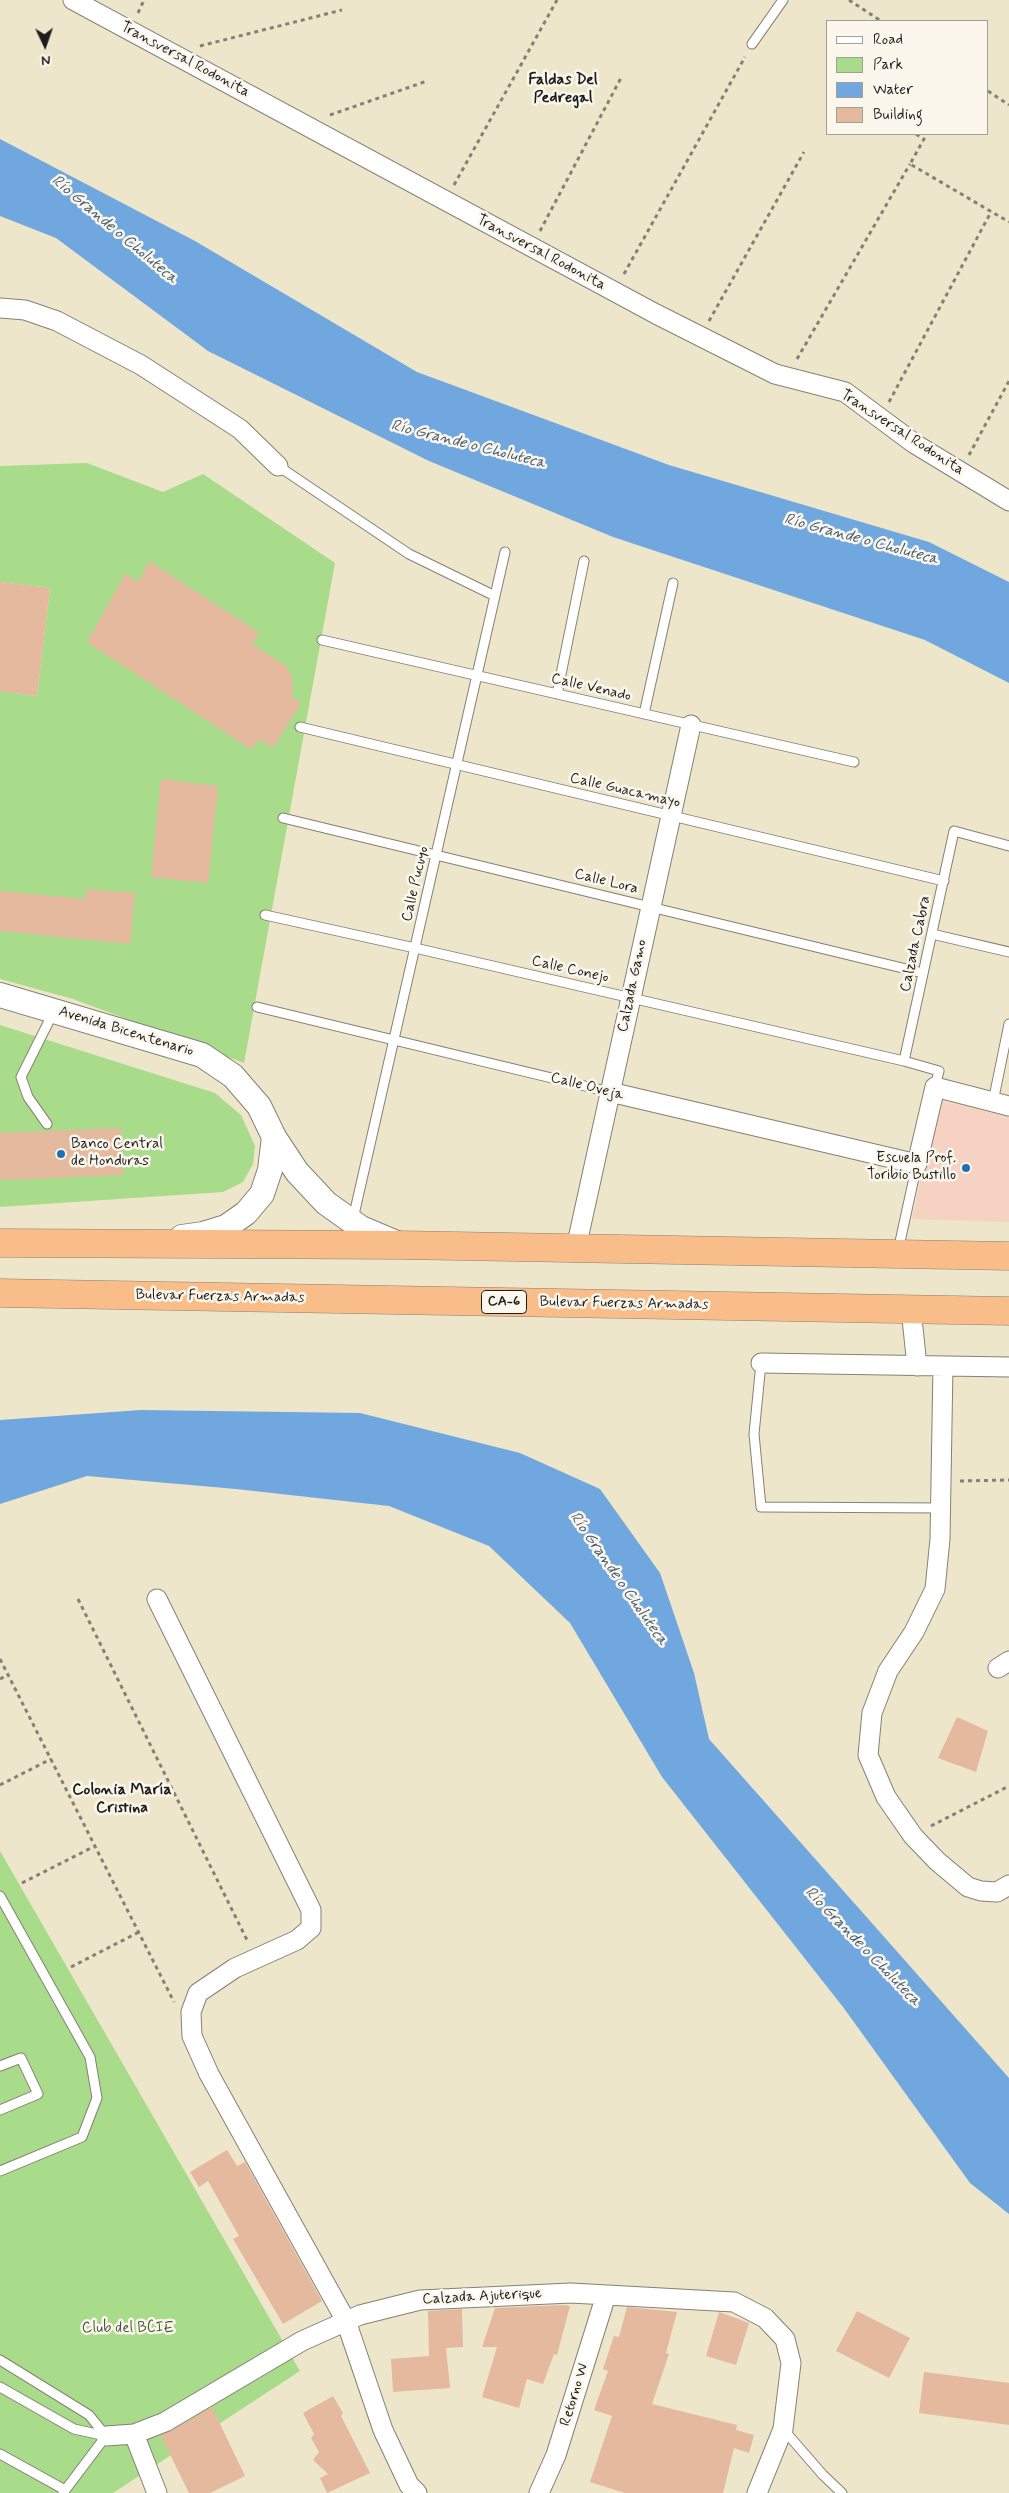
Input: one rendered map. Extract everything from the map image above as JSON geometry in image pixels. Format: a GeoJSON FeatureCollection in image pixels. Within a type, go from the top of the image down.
{"type":"FeatureCollection","features":[{"type":"Feature","properties":{"kind":"highway"},"geometry":{"type":"LineString","coordinates":[[0,1243],[148,1242],[400,1245],[1009,1256]]}},
{"type":"Feature","properties":{"kind":"highway","name":"Bulevar Fuerzas Armadas"},"geometry":{"type":"LineString","coordinates":[[0,1294],[1009,1311]]}},
{"type":"Feature","properties":{"kind":"street","name":"Transversal Rodonita"},"geometry":{"type":"LineString","coordinates":[[73,0],[614,292],[700,336],[775,374],[844,392],[916,444],[1009,501]]}},
{"type":"Feature","properties":{"kind":"street"},"geometry":{"type":"LineString","coordinates":[[0,308],[24,310],[57,321],[142,365],[240,429],[278,466]]}},
{"type":"Feature","properties":{"kind":"street","name":"Calzada Gamo"},"geometry":{"type":"LineString","coordinates":[[576,1248],[691,724]]}},
{"type":"Feature","properties":{"kind":"street","name":"Avenida Bicentenario"},"geometry":{"type":"LineString","coordinates":[[0,995],[202,1055],[233,1076],[259,1106],[274,1136],[297,1172],[326,1203],[352,1222],[400,1245]]}},
{"type":"Feature","properties":{"kind":"street"},"geometry":{"type":"LineString","coordinates":[[917,1164],[935,1087],[1001,1104]]}},
{"type":"Feature","properties":{"kind":"street","name":"Calle Oveja"},"geometry":{"type":"LineString","coordinates":[[610,1092],[917,1164]]}},
{"type":"Feature","properties":{"kind":"street"},"geometry":{"type":"LineString","coordinates":[[148,1242],[203,1234],[226,1227],[246,1213],[262,1194],[270,1170],[274,1136]]}},
{"type":"Feature","properties":{"kind":"street"},"geometry":{"type":"LineString","coordinates":[[910,1309],[917,1366]]}},
{"type":"Feature","properties":{"kind":"street"},"geometry":{"type":"LineString","coordinates":[[761,1363],[1009,1367]]}},
{"type":"Feature","properties":{"kind":"street"},"geometry":{"type":"LineString","coordinates":[[943,1366],[940,1539],[935,1589],[914,1632],[888,1671],[872,1713],[868,1755],[886,1797],[913,1836],[937,1862],[968,1887],[981,1891],[997,1892],[1009,1885]]}},
{"type":"Feature","properties":{"kind":"street"},"geometry":{"type":"LineString","coordinates":[[157,1600],[311,1910],[311,1928],[297,1940],[235,1968],[198,1993],[191,2012],[192,2036],[209,2074],[346,2321],[383,2430],[409,2485],[417,2493]]}},
{"type":"Feature","properties":{"kind":"street","name":"Calzada Ajuterique"},"geometry":{"type":"LineString","coordinates":[[106,2436],[134,2434],[164,2422],[302,2341],[360,2315],[420,2300],[571,2293],[734,2302],[765,2318],[785,2339],[791,2363],[783,2429],[757,2493]]}},
{"type":"Feature","properties":{"kind":"street","name":"Retorno W"},"geometry":{"type":"LineString","coordinates":[[539,2493],[556,2455],[606,2295]]}},
{"type":"Feature","properties":{"kind":"street"},"geometry":{"type":"LineString","coordinates":[[134,2434],[157,2493]]}},
{"type":"Feature","properties":{"kind":"lane"},"geometry":{"type":"LineString","coordinates":[[752,44],[783,0]]}},
{"type":"Feature","properties":{"kind":"lane"},"geometry":{"type":"LineString","coordinates":[[278,466],[409,554],[496,596]]}},
{"type":"Feature","properties":{"kind":"lane","name":"Calle Pucuyo"},"geometry":{"type":"LineString","coordinates":[[352,1222],[505,552]]}},
{"type":"Feature","properties":{"kind":"lane"},"geometry":{"type":"LineString","coordinates":[[557,694],[584,561]]}},
{"type":"Feature","properties":{"kind":"lane"},"geometry":{"type":"LineString","coordinates":[[644,714],[673,583]]}},
{"type":"Feature","properties":{"kind":"lane","name":"Calle Venado"},"geometry":{"type":"LineString","coordinates":[[322,640],[854,762]]}},
{"type":"Feature","properties":{"kind":"lane","name":"Calle Guacamayo"},"geometry":{"type":"LineString","coordinates":[[300,727],[944,881]]}},
{"type":"Feature","properties":{"kind":"lane","name":"Calle Lora"},"geometry":{"type":"LineString","coordinates":[[283,818],[923,973]]}},
{"type":"Feature","properties":{"kind":"lane","name":"Calzada Cabra"},"geometry":{"type":"LineString","coordinates":[[904,1062],[954,832],[1009,846]]}},
{"type":"Feature","properties":{"kind":"lane","name":"Calle Conejo"},"geometry":{"type":"LineString","coordinates":[[265,915],[904,1062],[939,1071],[935,1087]]}},
{"type":"Feature","properties":{"kind":"lane"},"geometry":{"type":"LineString","coordinates":[[932,934],[1009,952]]}},
{"type":"Feature","properties":{"kind":"lane","name":"Calle Oveja"},"geometry":{"type":"LineString","coordinates":[[257,1007],[610,1092]]}},
{"type":"Feature","properties":{"kind":"lane"},"geometry":{"type":"LineString","coordinates":[[47,1124],[28,1098],[21,1077],[54,1010]]}},
{"type":"Feature","properties":{"kind":"lane"},"geometry":{"type":"LineString","coordinates":[[1001,1104],[1009,1024]]}},
{"type":"Feature","properties":{"kind":"lane"},"geometry":{"type":"LineString","coordinates":[[898,1254],[917,1164]]}},
{"type":"Feature","properties":{"kind":"lane"},"geometry":{"type":"LineString","coordinates":[[761,1363],[754,1434],[761,1507],[940,1508]]}},
{"type":"Feature","properties":{"kind":"lane"},"geometry":{"type":"LineString","coordinates":[[0,1896],[90,2057],[96,2098],[82,2137],[0,2171]]}},
{"type":"Feature","properties":{"kind":"lane"},"geometry":{"type":"LineString","coordinates":[[0,2066],[21,2058],[38,2094],[0,2110]]}},
{"type":"Feature","properties":{"kind":"lane"},"geometry":{"type":"LineString","coordinates":[[0,2360],[89,2415],[106,2436]]}},
{"type":"Feature","properties":{"kind":"lane"},"geometry":{"type":"LineString","coordinates":[[0,2386],[74,2429],[106,2436]]}},
{"type":"Feature","properties":{"kind":"lane"},"geometry":{"type":"LineString","coordinates":[[783,2429],[823,2475],[842,2493]]}},
{"type":"Feature","properties":{"kind":"lane"},"geometry":{"type":"LineString","coordinates":[[0,2454],[64,2492],[106,2436]]}},
{"type":"Feature","properties":{"kind":"path"},"geometry":{"type":"LineString","coordinates":[[445,200],[557,0]]}},
{"type":"Feature","properties":{"kind":"path"},"geometry":{"type":"LineString","coordinates":[[849,0],[879,20]]}},
{"type":"Feature","properties":{"kind":"path"},"geometry":{"type":"LineString","coordinates":[[172,53],[342,10]]}},
{"type":"Feature","properties":{"kind":"path"},"geometry":{"type":"LineString","coordinates":[[614,292],[752,44]]}},
{"type":"Feature","properties":{"kind":"path"},"geometry":{"type":"LineString","coordinates":[[532,247],[622,76]]}},
{"type":"Feature","properties":{"kind":"path"},"geometry":{"type":"LineString","coordinates":[[304,124],[427,81]]}},
{"type":"Feature","properties":{"kind":"path"},"geometry":{"type":"LineString","coordinates":[[989,92],[1009,105]]}},
{"type":"Feature","properties":{"kind":"path"},"geometry":{"type":"LineString","coordinates":[[786,377],[924,139],[918,135]]}},
{"type":"Feature","properties":{"kind":"path"},"geometry":{"type":"LineString","coordinates":[[700,336],[804,152]]}},
{"type":"Feature","properties":{"kind":"path"},"geometry":{"type":"LineString","coordinates":[[910,164],[1009,222]]}},
{"type":"Feature","properties":{"kind":"path"},"geometry":{"type":"LineString","coordinates":[[880,418],[991,212]]}},
{"type":"Feature","properties":{"kind":"path"},"geometry":{"type":"LineString","coordinates":[[960,471],[1009,381]]}},
{"type":"Feature","properties":{"kind":"path"},"geometry":{"type":"LineString","coordinates":[[941,1482],[1009,1480]]}},
{"type":"Feature","properties":{"kind":"path"},"geometry":{"type":"LineString","coordinates":[[78,1599],[256,1958]]}},
{"type":"Feature","properties":{"kind":"path"},"geometry":{"type":"LineString","coordinates":[[0,1660],[192,2036]]}},
{"type":"Feature","properties":{"kind":"path"},"geometry":{"type":"LineString","coordinates":[[0,1679],[8,1675]]}},
{"type":"Feature","properties":{"kind":"path"},"geometry":{"type":"LineString","coordinates":[[0,1785],[51,1759]]}},
{"type":"Feature","properties":{"kind":"path"},"geometry":{"type":"LineString","coordinates":[[913,1836],[1009,1786]]}},
{"type":"Feature","properties":{"kind":"path"},"geometry":{"type":"LineString","coordinates":[[22,1883],[95,1846]]}},
{"type":"Feature","properties":{"kind":"path"},"geometry":{"type":"LineString","coordinates":[[71,1967],[139,1932]]}},
{"type":"Feature","properties":{"kind":"shaded area","name":"Escuela Prof. Toribio Bustillo"},"geometry":{"type":"Polygon","coordinates":[[[938,1100],[1009,1117],[1009,1222],[912,1219],[938,1100]]]}},
{"type":"Feature","properties":{"kind":"green space"},"geometry":{"type":"Polygon","coordinates":[[[87,463],[163,492],[203,474],[335,563],[244,1063],[73,999],[0,979],[0,691],[37,696],[50,588],[0,582],[0,466],[87,463]]]}},
{"type":"Feature","properties":{"kind":"green space"},"geometry":{"type":"Polygon","coordinates":[[[0,1025],[215,1093],[241,1115],[255,1146],[253,1164],[243,1182],[223,1192],[0,1207],[0,1025]]]}},
{"type":"Feature","properties":{"kind":"green space","name":"Club del BCIE"},"geometry":{"type":"Polygon","coordinates":[[[0,1851],[300,2371],[113,2493],[0,2493],[0,1851]]]}},
{"type":"Feature","properties":{"kind":"water","name":"Río Grande o Choluteca"},"geometry":{"type":"Polygon","coordinates":[[[0,139],[195,241],[417,372],[669,465],[929,542],[1009,582],[1009,683],[925,640],[613,537],[429,461],[208,351],[56,238],[0,216],[0,139]]]}},
{"type":"Feature","properties":{"kind":"water","name":"Río Grande o Choluteca"},"geometry":{"type":"Polygon","coordinates":[[[141,1410],[360,1413],[520,1453],[600,1489],[660,1573],[694,1673],[709,1739],[1009,2078],[1009,2214],[970,2183],[843,2007],[662,1777],[570,1623],[489,1546],[389,1506],[236,1489],[87,1476],[0,1504],[0,1420],[141,1410]]]}},
{"type":"Feature","properties":{"kind":"building"},"geometry":{"type":"Polygon","coordinates":[[[149,561],[260,633],[252,644],[286,666],[292,677],[292,697],[301,703],[273,748],[259,739],[252,750],[87,642],[125,574],[139,582],[149,561]]]}},
{"type":"Feature","properties":{"kind":"building"},"geometry":{"type":"Polygon","coordinates":[[[0,582],[50,588],[37,696],[0,691],[0,582]]]}},
{"type":"Feature","properties":{"kind":"building"},"geometry":{"type":"Polygon","coordinates":[[[161,779],[218,786],[208,883],[151,877],[161,779]]]}},
{"type":"Feature","properties":{"kind":"building"},"geometry":{"type":"Polygon","coordinates":[[[86,889],[135,893],[130,944],[0,931],[0,891],[85,899],[86,889]]]}},
{"type":"Feature","properties":{"kind":"building","name":"Banco Central de Honduras"},"geometry":{"type":"Polygon","coordinates":[[[121,1128],[123,1175],[0,1180],[0,1133],[121,1128]]]}},
{"type":"Feature","properties":{"kind":"building"},"geometry":{"type":"Polygon","coordinates":[[[957,1717],[988,1731],[976,1772],[938,1758],[957,1717]]]}},
{"type":"Feature","properties":{"kind":"building"},"geometry":{"type":"Polygon","coordinates":[[[227,2150],[237,2166],[245,2162],[322,2301],[283,2324],[233,2239],[239,2236],[208,2181],[199,2187],[190,2172],[227,2150]]]}},
{"type":"Feature","properties":{"kind":"building"},"geometry":{"type":"Polygon","coordinates":[[[570,2306],[557,2355],[554,2354],[543,2384],[527,2379],[519,2408],[482,2397],[497,2347],[482,2347],[495,2308],[570,2306]]]}},
{"type":"Feature","properties":{"kind":"building"},"geometry":{"type":"Polygon","coordinates":[[[627,2307],[677,2312],[666,2353],[669,2354],[652,2404],[737,2425],[736,2430],[754,2435],[749,2453],[734,2448],[723,2493],[625,2493],[590,2482],[612,2416],[594,2410],[608,2371],[603,2369],[614,2336],[619,2337],[627,2307]]]}},
{"type":"Feature","properties":{"kind":"building"},"geometry":{"type":"Polygon","coordinates":[[[462,2309],[463,2347],[446,2348],[450,2388],[393,2392],[391,2359],[429,2356],[428,2311],[462,2309]]]}},
{"type":"Feature","properties":{"kind":"building"},"geometry":{"type":"Polygon","coordinates":[[[857,2311],[910,2338],[889,2378],[836,2351],[857,2311]]]}},
{"type":"Feature","properties":{"kind":"building"},"geometry":{"type":"Polygon","coordinates":[[[719,2312],[749,2323],[736,2365],[706,2356],[719,2312]]]}},
{"type":"Feature","properties":{"kind":"building"},"geometry":{"type":"Polygon","coordinates":[[[924,2372],[1009,2383],[1009,2425],[919,2413],[924,2372]]]}},
{"type":"Feature","properties":{"kind":"building"},"geometry":{"type":"Polygon","coordinates":[[[333,2396],[343,2413],[341,2416],[370,2473],[327,2493],[320,2478],[328,2474],[313,2460],[319,2452],[311,2438],[314,2434],[303,2413],[333,2396]]]}},
{"type":"Feature","properties":{"kind":"building"},"geometry":{"type":"Polygon","coordinates":[[[212,2407],[245,2476],[210,2493],[189,2493],[161,2436],[212,2407]]]}},
{"type":"Feature","properties":{"kind":"place","name":"Banco Central de Honduras"},"geometry":{"type":"Point","coordinates":[61,1154]}},
{"type":"Feature","properties":{"kind":"place","name":"Escuela Prof. Toribio Bustillo"},"geometry":{"type":"Point","coordinates":[966,1168]}},
{"type":"Feature","properties":{"kind":"district","name":"Faldas Del Pedregal"},"geometry":{"type":"Point","coordinates":[563,90]}},
{"type":"Feature","properties":{"kind":"district","name":"Colonia María Cristina"},"geometry":{"type":"Point","coordinates":[122,1800]}}]}
